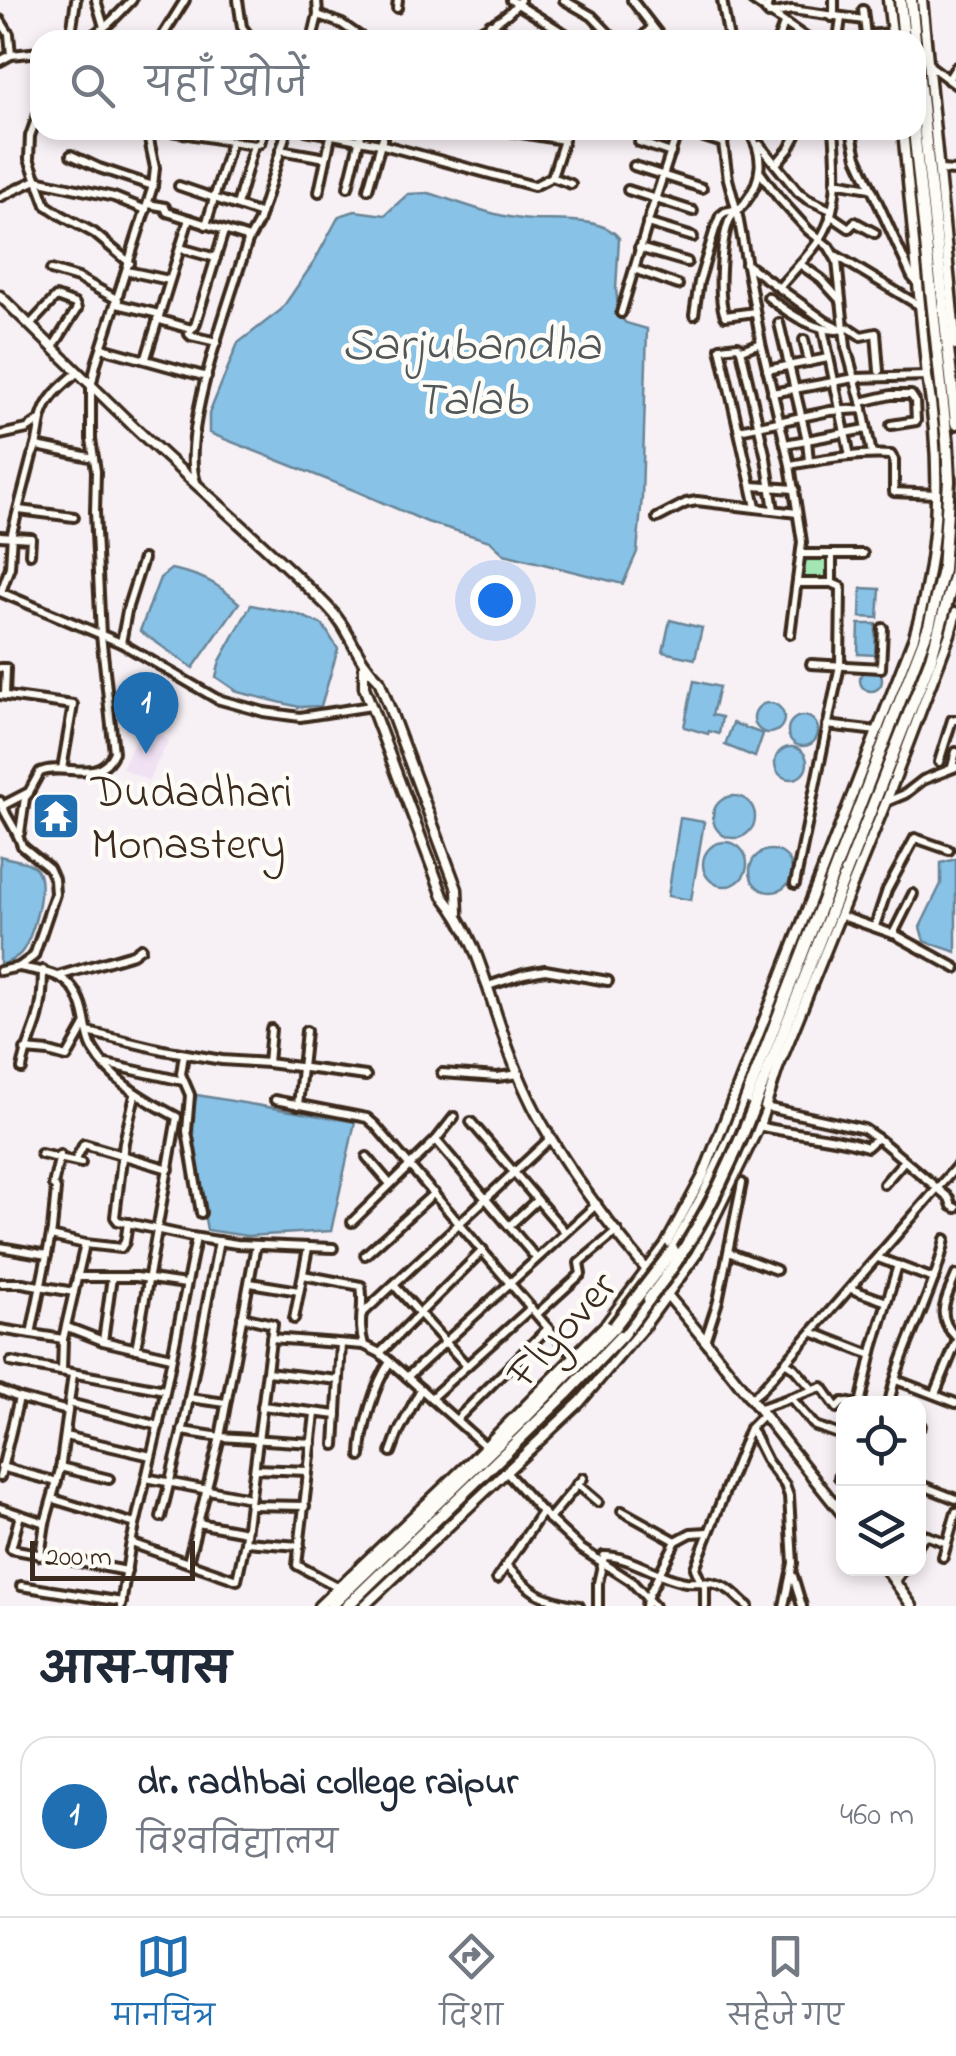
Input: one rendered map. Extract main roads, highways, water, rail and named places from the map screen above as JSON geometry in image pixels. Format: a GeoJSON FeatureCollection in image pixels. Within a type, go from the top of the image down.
{"type":"FeatureCollection","features":[{"type":"Feature","properties":{"kind":"highway"},"geometry":{"type":"LineString","coordinates":[[900,0],[903,30]]}},
{"type":"Feature","properties":{"kind":"highway"},"geometry":{"type":"LineString","coordinates":[[911,0],[914,30]]}},
{"type":"Feature","properties":{"kind":"highway"},"geometry":{"type":"LineString","coordinates":[[916,140],[956,423]]}},
{"type":"Feature","properties":{"kind":"highway"},"geometry":{"type":"LineString","coordinates":[[923,140],[928,216]]}},
{"type":"Feature","properties":{"kind":"highway","name":"Flyover"},"geometry":{"type":"LineString","coordinates":[[754,1105],[761,1042],[868,787],[929,626],[943,570],[948,481],[938,408],[928,216]]}},
{"type":"Feature","properties":{"kind":"highway","name":"Flyover"},"geometry":{"type":"LineString","coordinates":[[339,1604],[566,1394],[622,1335],[698,1228],[774,1066],[931,658],[956,559]]}},
{"type":"Feature","properties":{"kind":"water","name":"Sarjubandha Talab"},"geometry":{"type":"Polygon","coordinates":[[[429,193],[509,217],[600,225],[619,238],[619,316],[626,323],[647,329],[637,552],[623,584],[504,554],[490,541],[427,522],[209,433],[209,414],[238,343],[281,310],[339,216],[355,211],[385,215],[408,194],[429,193]]]}},
{"type":"Feature","properties":{"kind":"water"},"geometry":{"type":"Polygon","coordinates":[[[171,569],[208,580],[239,603],[193,668],[140,631],[160,578],[171,569]]]}},
{"type":"Feature","properties":{"kind":"water"},"geometry":{"type":"Polygon","coordinates":[[[861,588],[880,589],[878,618],[860,617],[861,588]]]}},
{"type":"Feature","properties":{"kind":"water"},"geometry":{"type":"Polygon","coordinates":[[[251,605],[297,614],[323,625],[338,649],[321,706],[299,707],[238,692],[216,677],[220,661],[251,605]]]}},
{"type":"Feature","properties":{"kind":"water"},"geometry":{"type":"Polygon","coordinates":[[[670,620],[702,628],[695,659],[663,652],[670,620]]]}},
{"type":"Feature","properties":{"kind":"water"},"geometry":{"type":"Polygon","coordinates":[[[859,624],[876,624],[875,655],[858,654],[859,624]]]}},
{"type":"Feature","properties":{"kind":"water"},"geometry":{"type":"Polygon","coordinates":[[[871,669],[879,672],[879,688],[871,691],[863,688],[860,680],[863,672],[871,669]]]}},
{"type":"Feature","properties":{"kind":"water"},"geometry":{"type":"Polygon","coordinates":[[[694,681],[719,687],[712,715],[722,717],[719,734],[684,727],[694,681]]]}},
{"type":"Feature","properties":{"kind":"water"},"geometry":{"type":"Polygon","coordinates":[[[769,703],[780,707],[784,718],[780,729],[769,733],[758,729],[754,718],[758,707],[769,703]]]}},
{"type":"Feature","properties":{"kind":"water"},"geometry":{"type":"Polygon","coordinates":[[[803,716],[814,720],[818,731],[814,742],[803,746],[792,742],[788,731],[792,720],[803,716]]]}},
{"type":"Feature","properties":{"kind":"water"},"geometry":{"type":"Polygon","coordinates":[[[733,723],[763,734],[755,757],[725,745],[733,723]]]}},
{"type":"Feature","properties":{"kind":"water"},"geometry":{"type":"Polygon","coordinates":[[[791,747],[802,752],[807,763],[802,774],[791,779],[780,774],[775,763],[780,752],[791,747]]]}},
{"type":"Feature","properties":{"kind":"water"},"geometry":{"type":"Polygon","coordinates":[[[734,796],[749,802],[755,817],[749,832],[734,838],[719,832],[713,817],[719,802],[734,796]]]}},
{"type":"Feature","properties":{"kind":"water"},"geometry":{"type":"Polygon","coordinates":[[[680,818],[704,822],[691,900],[668,896],[680,818]]]}},
{"type":"Feature","properties":{"kind":"water"},"geometry":{"type":"Polygon","coordinates":[[[725,842],[740,849],[747,864],[740,879],[725,886],[710,879],[703,864],[710,849],[725,842]]]}},
{"type":"Feature","properties":{"kind":"water"},"geometry":{"type":"Polygon","coordinates":[[[771,850],[786,856],[792,871],[786,886],[771,892],[756,886],[750,871],[756,856],[771,850]]]}},
{"type":"Feature","properties":{"kind":"water"},"geometry":{"type":"Polygon","coordinates":[[[0,856],[34,867],[40,888],[37,913],[25,947],[0,966],[0,856]]]}},
{"type":"Feature","properties":{"kind":"water"},"geometry":{"type":"Polygon","coordinates":[[[956,859],[956,952],[924,941],[920,927],[941,884],[941,863],[956,859]]]}},
{"type":"Feature","properties":{"kind":"water"},"geometry":{"type":"Polygon","coordinates":[[[197,1095],[355,1122],[331,1231],[247,1236],[207,1230],[192,1148],[190,1117],[197,1095]]]}},
{"type":"Feature","properties":{"kind":"place","name":"dr. radhbai college raipur"},"geometry":{"type":"Point","coordinates":[146,754]}},
{"type":"Feature","properties":{"kind":"place","name":"Dudadhari Monastery"},"geometry":{"type":"Point","coordinates":[56,816]}}]}
